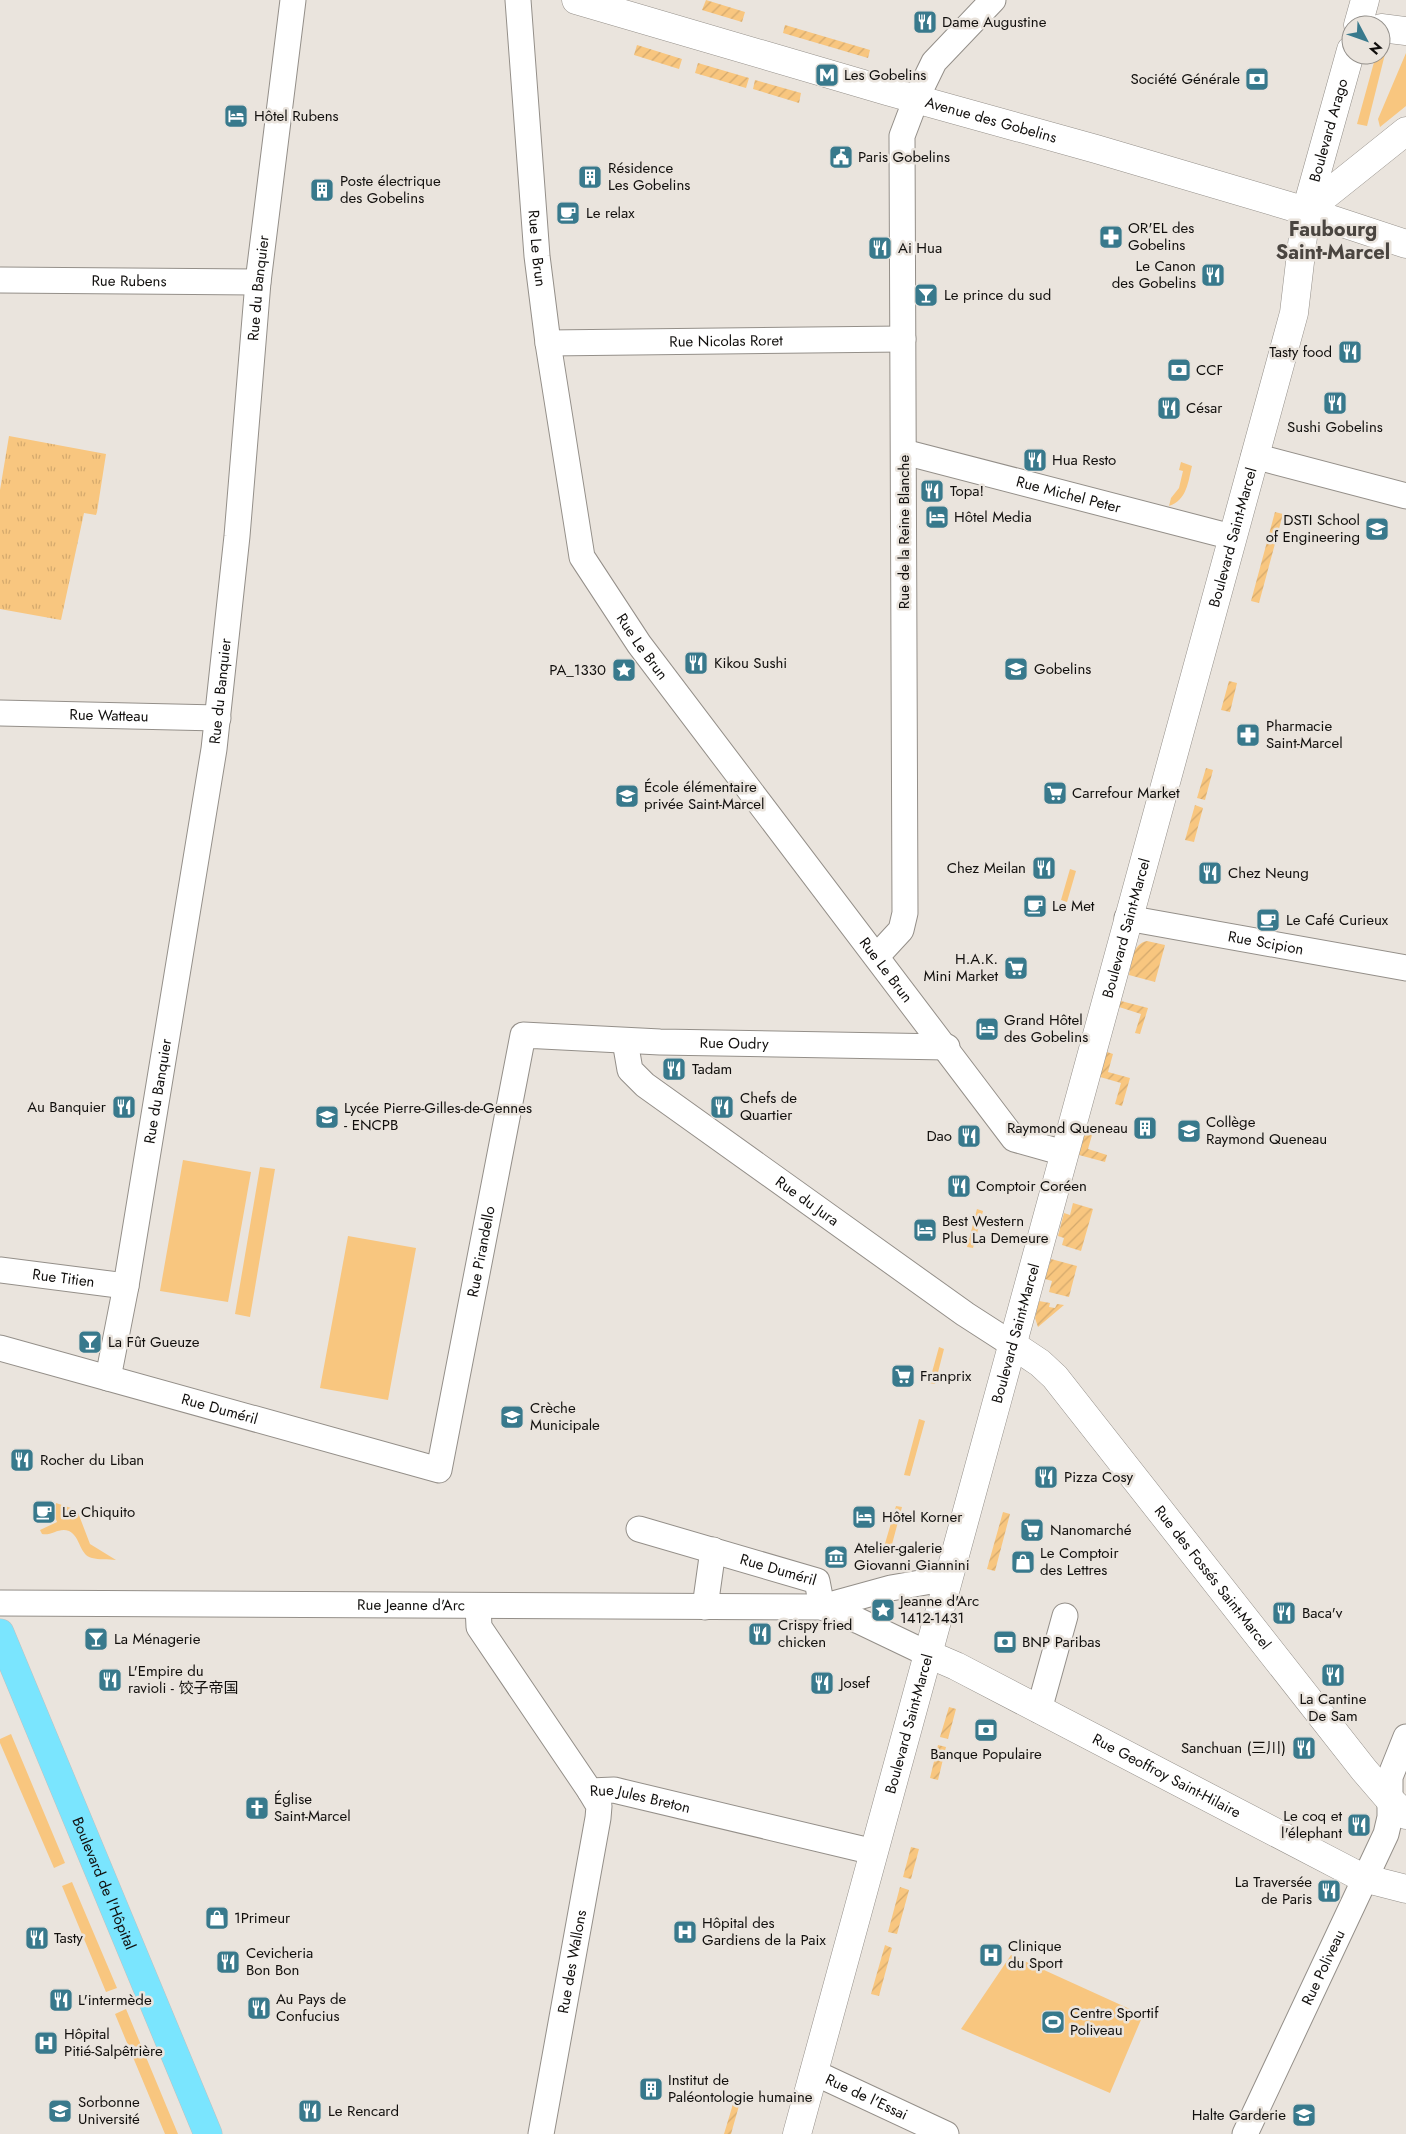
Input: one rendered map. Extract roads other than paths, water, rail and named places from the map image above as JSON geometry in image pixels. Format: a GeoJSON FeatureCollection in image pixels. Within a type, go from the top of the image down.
{"type":"FeatureCollection","features":[{"type":"Feature","properties":{"kind":"main road","name":"Avenue des Gobelins"},"geometry":{"type":"LineString","coordinates":[[576,0],[916,99],[1096,149],[1306,211],[1406,244]]}},
{"type":"Feature","properties":{"kind":"main road"},"geometry":{"type":"LineString","coordinates":[[1391,27],[1406,31]]}},
{"type":"Feature","properties":{"kind":"main road","name":"Boulevard Arago"},"geometry":{"type":"LineString","coordinates":[[1306,211],[1347,65]]}},
{"type":"Feature","properties":{"kind":"main road"},"geometry":{"type":"LineString","coordinates":[[1306,211],[1406,131]]}},
{"type":"Feature","properties":{"kind":"main road","name":"Boulevard Saint-Marcel"},"geometry":{"type":"LineString","coordinates":[[796,2134],[1294,313],[1306,211]]}},
{"type":"Feature","properties":{"kind":"main road","name":"Rue des Fossés Saint-Marcel"},"geometry":{"type":"LineString","coordinates":[[1013,1345],[1040,1363],[1055,1377],[1398,1807]]}},
{"type":"Feature","properties":{"kind":"main road","name":"Boulevard de l'Hôpital"},"geometry":{"type":"LineString","coordinates":[[0,1633],[208,2134]]}},
{"type":"Feature","properties":{"kind":"main road","name":"Rue Geoffroy Saint-Hilaire"},"geometry":{"type":"LineString","coordinates":[[928,1654],[956,1666],[1363,1878],[1406,1889]]}},
{"type":"Feature","properties":{"kind":"street","name":"Rue du Banquier"},"geometry":{"type":"LineString","coordinates":[[108,1378],[126,1286],[218,718],[237,536],[258,282],[294,0]]}},
{"type":"Feature","properties":{"kind":"street","name":"Rue Le Brun"},"geometry":{"type":"LineString","coordinates":[[518,0],[537,256],[548,343],[582,557],[640,644],[1014,1139],[1064,1153]]}},
{"type":"Feature","properties":{"kind":"street","name":"Rue de la Reine Blanche"},"geometry":{"type":"LineString","coordinates":[[877,956],[901,930],[904,913],[902,136],[916,99],[934,62],[993,0]]}},
{"type":"Feature","properties":{"kind":"street","name":"Rue Rubens"},"geometry":{"type":"LineString","coordinates":[[0,280],[258,282]]}},
{"type":"Feature","properties":{"kind":"street","name":"Rue Nicolas Roret"},"geometry":{"type":"LineString","coordinates":[[548,343],[903,339]]}},
{"type":"Feature","properties":{"kind":"street","name":"Rue Michel Peter"},"geometry":{"type":"LineString","coordinates":[[904,452],[1232,537]]}},
{"type":"Feature","properties":{"kind":"street"},"geometry":{"type":"LineString","coordinates":[[1254,456],[1406,496]]}},
{"type":"Feature","properties":{"kind":"street","name":"Rue Watteau"},"geometry":{"type":"LineString","coordinates":[[0,713],[218,718]]}},
{"type":"Feature","properties":{"kind":"street","name":"Rue Scipion"},"geometry":{"type":"LineString","coordinates":[[1127,918],[1406,968]]}},
{"type":"Feature","properties":{"kind":"street","name":"Rue Oudry"},"geometry":{"type":"LineString","coordinates":[[522,1035],[626,1041],[946,1047]]}},
{"type":"Feature","properties":{"kind":"street","name":"Rue Pirandello"},"geometry":{"type":"LineString","coordinates":[[440,1470],[522,1035]]}},
{"type":"Feature","properties":{"kind":"street","name":"Rue du Jura"},"geometry":{"type":"LineString","coordinates":[[626,1041],[630,1070],[645,1084],[965,1314],[1013,1345]]}},
{"type":"Feature","properties":{"kind":"street","name":"Rue Titien"},"geometry":{"type":"LineString","coordinates":[[0,1270],[126,1286]]}},
{"type":"Feature","properties":{"kind":"street","name":"Rue Duméril"},"geometry":{"type":"LineString","coordinates":[[0,1348],[440,1470]]}},
{"type":"Feature","properties":{"kind":"street","name":"Rue Duméril"},"geometry":{"type":"LineString","coordinates":[[639,1529],[818,1581],[822,1607]]}},
{"type":"Feature","properties":{"kind":"street"},"geometry":{"type":"LineString","coordinates":[[705,1607],[713,1550]]}},
{"type":"Feature","properties":{"kind":"street","name":"Rue Jeanne d'Arc"},"geometry":{"type":"LineString","coordinates":[[0,1603],[822,1607],[891,1588],[949,1578]]}},
{"type":"Feature","properties":{"kind":"street","name":"Rue Jules Breton"},"geometry":{"type":"LineString","coordinates":[[478,1606],[479,1627],[590,1791],[614,1790],[874,1852]]}},
{"type":"Feature","properties":{"kind":"street","name":"Rue Jeanne d'Arc"},"geometry":{"type":"LineString","coordinates":[[822,1607],[859,1621],[928,1654]]}},
{"type":"Feature","properties":{"kind":"street"},"geometry":{"type":"LineString","coordinates":[[1039,1710],[1065,1616]]}},
{"type":"Feature","properties":{"kind":"street","name":"Rue Poliveau"},"geometry":{"type":"LineString","coordinates":[[1244,2134],[1357,1896],[1363,1878],[1386,1834],[1390,1817],[1398,1807],[1390,1777],[1406,1737]]}},
{"type":"Feature","properties":{"kind":"street","name":"Rue des Wallons"},"geometry":{"type":"LineString","coordinates":[[541,2134],[598,1818],[599,1806],[590,1791]]}},
{"type":"Feature","properties":{"kind":"street","name":"Rue de l'Essai"},"geometry":{"type":"LineString","coordinates":[[813,2072],[946,2134]]}},
{"type":"Feature","properties":{"kind":"place","name":"Dame Augustine"},"geometry":{"type":"Point","coordinates":[925,22]}},
{"type":"Feature","properties":{"kind":"place","name":"Les Gobelins"},"geometry":{"type":"Point","coordinates":[827,75]}},
{"type":"Feature","properties":{"kind":"place","name":"Société Générale"},"geometry":{"type":"Point","coordinates":[1257,79]}},
{"type":"Feature","properties":{"kind":"place","name":"Hôtel Rubens"},"geometry":{"type":"Point","coordinates":[236,116]}},
{"type":"Feature","properties":{"kind":"place","name":"Paris Gobelins"},"geometry":{"type":"Point","coordinates":[841,157]}},
{"type":"Feature","properties":{"kind":"place","name":"Résidence Les Gobelins"},"geometry":{"type":"Point","coordinates":[590,177]}},
{"type":"Feature","properties":{"kind":"place","name":"Poste électrique des Gobelins"},"geometry":{"type":"Point","coordinates":[322,190]}},
{"type":"Feature","properties":{"kind":"place","name":"Le relax"},"geometry":{"type":"Point","coordinates":[568,213]}},
{"type":"Feature","properties":{"kind":"place","name":"OR'EL des Gobelins"},"geometry":{"type":"Point","coordinates":[1111,237]}},
{"type":"Feature","properties":{"kind":"place","name":"Ai Hua"},"geometry":{"type":"Point","coordinates":[880,248]}},
{"type":"Feature","properties":{"kind":"place","name":"Le Canon des Gobelins"},"geometry":{"type":"Point","coordinates":[1213,275]}},
{"type":"Feature","properties":{"kind":"place","name":"Le prince du sud"},"geometry":{"type":"Point","coordinates":[926,295]}},
{"type":"Feature","properties":{"kind":"place","name":"Tasty food"},"geometry":{"type":"Point","coordinates":[1350,352]}},
{"type":"Feature","properties":{"kind":"place","name":"CCF"},"geometry":{"type":"Point","coordinates":[1179,370]}},
{"type":"Feature","properties":{"kind":"place","name":"Sushi Gobelins"},"geometry":{"type":"Point","coordinates":[1335,403]}},
{"type":"Feature","properties":{"kind":"place","name":"César"},"geometry":{"type":"Point","coordinates":[1169,408]}},
{"type":"Feature","properties":{"kind":"place","name":"Hua Resto"},"geometry":{"type":"Point","coordinates":[1035,460]}},
{"type":"Feature","properties":{"kind":"place","name":"Topa!"},"geometry":{"type":"Point","coordinates":[932,491]}},
{"type":"Feature","properties":{"kind":"place","name":"Hôtel Media"},"geometry":{"type":"Point","coordinates":[937,517]}},
{"type":"Feature","properties":{"kind":"place","name":"DSTI School of Engineering"},"geometry":{"type":"Point","coordinates":[1377,529]}},
{"type":"Feature","properties":{"kind":"place","name":"Kikou Sushi"},"geometry":{"type":"Point","coordinates":[696,663]}},
{"type":"Feature","properties":{"kind":"place","name":"Gobelins"},"geometry":{"type":"Point","coordinates":[1016,669]}},
{"type":"Feature","properties":{"kind":"place","name":"PA_1330"},"geometry":{"type":"Point","coordinates":[624,670]}},
{"type":"Feature","properties":{"kind":"place","name":"Pharmacie Saint-Marcel"},"geometry":{"type":"Point","coordinates":[1248,735]}},
{"type":"Feature","properties":{"kind":"place","name":"Carrefour Market"},"geometry":{"type":"Point","coordinates":[1055,793]}},
{"type":"Feature","properties":{"kind":"place","name":"École élémentaire privée Saint-Marcel"},"geometry":{"type":"Point","coordinates":[627,796]}},
{"type":"Feature","properties":{"kind":"place","name":"Chez Meilan"},"geometry":{"type":"Point","coordinates":[1044,868]}},
{"type":"Feature","properties":{"kind":"place","name":"Chez Neung"},"geometry":{"type":"Point","coordinates":[1210,873]}},
{"type":"Feature","properties":{"kind":"place","name":"Le Met"},"geometry":{"type":"Point","coordinates":[1035,906]}},
{"type":"Feature","properties":{"kind":"place","name":"Le Café Curieux"},"geometry":{"type":"Point","coordinates":[1268,920]}},
{"type":"Feature","properties":{"kind":"place","name":"H.A.K. Mini Market"},"geometry":{"type":"Point","coordinates":[1016,968]}},
{"type":"Feature","properties":{"kind":"place","name":"Grand Hôtel des Gobelins"},"geometry":{"type":"Point","coordinates":[987,1029]}},
{"type":"Feature","properties":{"kind":"place","name":"Tadam"},"geometry":{"type":"Point","coordinates":[674,1069]}},
{"type":"Feature","properties":{"kind":"place","name":"Au Banquier"},"geometry":{"type":"Point","coordinates":[124,1107]}},
{"type":"Feature","properties":{"kind":"place","name":"Chefs de Quartier"},"geometry":{"type":"Point","coordinates":[722,1107]}},
{"type":"Feature","properties":{"kind":"place","name":"Lycée Pierre-Gilles-de-Gennes - ENCPB"},"geometry":{"type":"Point","coordinates":[327,1117]}},
{"type":"Feature","properties":{"kind":"place","name":"Raymond Queneau"},"geometry":{"type":"Point","coordinates":[1145,1128]}},
{"type":"Feature","properties":{"kind":"place","name":"Collège Raymond Queneau"},"geometry":{"type":"Point","coordinates":[1189,1131]}},
{"type":"Feature","properties":{"kind":"place","name":"Dao"},"geometry":{"type":"Point","coordinates":[969,1136]}},
{"type":"Feature","properties":{"kind":"place","name":"Comptoir Coréen"},"geometry":{"type":"Point","coordinates":[959,1186]}},
{"type":"Feature","properties":{"kind":"place","name":"Best Western Plus La Demeure"},"geometry":{"type":"Point","coordinates":[925,1230]}},
{"type":"Feature","properties":{"kind":"place","name":"La Fût Gueuze"},"geometry":{"type":"Point","coordinates":[90,1342]}},
{"type":"Feature","properties":{"kind":"place","name":"Franprix"},"geometry":{"type":"Point","coordinates":[903,1376]}},
{"type":"Feature","properties":{"kind":"place","name":"Crèche Municipale"},"geometry":{"type":"Point","coordinates":[512,1417]}},
{"type":"Feature","properties":{"kind":"place","name":"Rocher du Liban"},"geometry":{"type":"Point","coordinates":[22,1460]}},
{"type":"Feature","properties":{"kind":"place","name":"Pizza Cosy"},"geometry":{"type":"Point","coordinates":[1046,1477]}},
{"type":"Feature","properties":{"kind":"place","name":"Le Chiquito"},"geometry":{"type":"Point","coordinates":[44,1512]}},
{"type":"Feature","properties":{"kind":"place","name":"Hôtel Korner"},"geometry":{"type":"Point","coordinates":[864,1517]}},
{"type":"Feature","properties":{"kind":"place","name":"Nanomarché"},"geometry":{"type":"Point","coordinates":[1032,1530]}},
{"type":"Feature","properties":{"kind":"place","name":"Atelier-galerie Giovanni Giannini"},"geometry":{"type":"Point","coordinates":[836,1557]}},
{"type":"Feature","properties":{"kind":"place","name":"Le Comptoir des Lettres"},"geometry":{"type":"Point","coordinates":[1023,1562]}},
{"type":"Feature","properties":{"kind":"place","name":"Jeanne d'Arc 1412-1431"},"geometry":{"type":"Point","coordinates":[883,1610]}},
{"type":"Feature","properties":{"kind":"place","name":"Baca'v"},"geometry":{"type":"Point","coordinates":[1284,1613]}},
{"type":"Feature","properties":{"kind":"place","name":"Crispy fried chicken"},"geometry":{"type":"Point","coordinates":[760,1634]}},
{"type":"Feature","properties":{"kind":"place","name":"La Ménagerie"},"geometry":{"type":"Point","coordinates":[96,1639]}},
{"type":"Feature","properties":{"kind":"place","name":"BNP Paribas"},"geometry":{"type":"Point","coordinates":[1005,1642]}},
{"type":"Feature","properties":{"kind":"place","name":"La Cantine De Sam"},"geometry":{"type":"Point","coordinates":[1333,1675]}},
{"type":"Feature","properties":{"kind":"place","name":"L'Empire du ravioli - 饺子帝国"},"geometry":{"type":"Point","coordinates":[110,1680]}},
{"type":"Feature","properties":{"kind":"place","name":"Josef"},"geometry":{"type":"Point","coordinates":[822,1683]}},
{"type":"Feature","properties":{"kind":"place","name":"Banque Populaire"},"geometry":{"type":"Point","coordinates":[986,1730]}},
{"type":"Feature","properties":{"kind":"place","name":"Sanchuan (三川)"},"geometry":{"type":"Point","coordinates":[1304,1748]}},
{"type":"Feature","properties":{"kind":"place","name":"Église Saint-Marcel"},"geometry":{"type":"Point","coordinates":[257,1808]}},
{"type":"Feature","properties":{"kind":"place","name":"Le coq et l'élephant"},"geometry":{"type":"Point","coordinates":[1359,1825]}},
{"type":"Feature","properties":{"kind":"place","name":"La Traversée de Paris"},"geometry":{"type":"Point","coordinates":[1329,1891]}},
{"type":"Feature","properties":{"kind":"place","name":"1Primeur"},"geometry":{"type":"Point","coordinates":[217,1918]}},
{"type":"Feature","properties":{"kind":"place","name":"Hôpital des Gardiens de la Paix"},"geometry":{"type":"Point","coordinates":[685,1932]}},
{"type":"Feature","properties":{"kind":"place","name":"Tasty"},"geometry":{"type":"Point","coordinates":[37,1938]}},
{"type":"Feature","properties":{"kind":"place","name":"Clinique du Sport"},"geometry":{"type":"Point","coordinates":[991,1955]}},
{"type":"Feature","properties":{"kind":"place","name":"Cevicheria Bon Bon"},"geometry":{"type":"Point","coordinates":[228,1962]}},
{"type":"Feature","properties":{"kind":"place","name":"L'intermède"},"geometry":{"type":"Point","coordinates":[61,2000]}},
{"type":"Feature","properties":{"kind":"place","name":"Au Pays de Confucius"},"geometry":{"type":"Point","coordinates":[259,2008]}},
{"type":"Feature","properties":{"kind":"place","name":"Centre Sportif Poliveau"},"geometry":{"type":"Point","coordinates":[1053,2022]}},
{"type":"Feature","properties":{"kind":"place","name":"Hôpital Pitié-Salpêtrière"},"geometry":{"type":"Point","coordinates":[46,2043]}},
{"type":"Feature","properties":{"kind":"place","name":"Institut de Paléontologie humaine"},"geometry":{"type":"Point","coordinates":[651,2089]}},
{"type":"Feature","properties":{"kind":"place","name":"Sorbonne Université"},"geometry":{"type":"Point","coordinates":[60,2111]}},
{"type":"Feature","properties":{"kind":"place","name":"Le Rencard"},"geometry":{"type":"Point","coordinates":[310,2111]}},
{"type":"Feature","properties":{"kind":"place","name":"Halte Garderie"},"geometry":{"type":"Point","coordinates":[1304,2115]}},
{"type":"Feature","properties":{"kind":"district","name":"Faubourg Saint-Marcel"},"geometry":{"type":"Point","coordinates":[1333,240]}}]}
